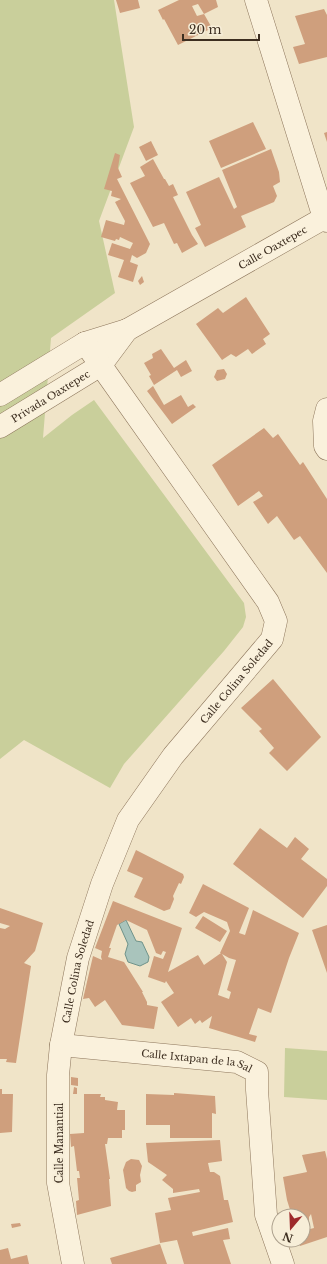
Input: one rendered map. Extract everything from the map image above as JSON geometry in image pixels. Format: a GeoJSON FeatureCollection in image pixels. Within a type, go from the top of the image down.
{"type":"FeatureCollection","features":[{"type":"Feature","properties":{"kind":"street","name":"Calle Oaxtepec"},"geometry":{"type":"LineString","coordinates":[[85,343],[127,330],[326,220],[256,0]]}},
{"type":"Feature","properties":{"kind":"street","name":"Calle Oaxtepec"},"geometry":{"type":"LineString","coordinates":[[101,365],[127,330]]}},
{"type":"Feature","properties":{"kind":"street","name":"Calle Colina Soledad"},"geometry":{"type":"LineString","coordinates":[[61,1045],[78,958],[102,884],[128,820],[174,756],[272,639],[276,621],[268,602],[85,343]]}},
{"type":"Feature","properties":{"kind":"street"},"geometry":{"type":"LineString","coordinates":[[0,395],[85,343]]}},
{"type":"Feature","properties":{"kind":"street","name":"Privada Oaxtepec"},"geometry":{"type":"LineString","coordinates":[[0,426],[101,365]]}},
{"type":"Feature","properties":{"kind":"street"},"geometry":{"type":"LineString","coordinates":[[327,409],[324,421],[325,446],[327,448]]}},
{"type":"Feature","properties":{"kind":"street","name":"Calle Manantial"},"geometry":{"type":"LineString","coordinates":[[61,1045],[58,1076],[58,1183],[73,1264]]}},
{"type":"Feature","properties":{"kind":"street","name":"Calle Ixtapan de la Sal"},"geometry":{"type":"LineString","coordinates":[[61,1045],[237,1062],[257,1072],[266,1215],[283,1264]]}},
{"type":"Feature","properties":{"kind":"green space"},"geometry":{"type":"Polygon","coordinates":[[[0,0],[114,0],[134,127],[99,221],[115,293],[51,338],[43,438],[94,400],[244,603],[246,617],[243,627],[224,651],[124,764],[110,788],[24,740],[0,759],[0,0]]]}},
{"type":"Feature","properties":{"kind":"green space"},"geometry":{"type":"Polygon","coordinates":[[[285,1048],[327,1051],[327,1100],[284,1097],[285,1048]]]}},
{"type":"Feature","properties":{"kind":"water"},"geometry":{"type":"Polygon","coordinates":[[[126,920],[136,941],[142,942],[149,957],[148,962],[140,966],[128,962],[125,954],[128,944],[119,924],[126,920]]]}},
{"type":"Feature","properties":{"kind":"building"},"geometry":{"type":"Polygon","coordinates":[[[116,0],[138,0],[140,8],[120,13],[116,0]]]}},
{"type":"Feature","properties":{"kind":"building"},"geometry":{"type":"Polygon","coordinates":[[[179,0],[216,0],[218,7],[204,14],[212,28],[178,45],[158,10],[179,0]],[[198,4],[192,6],[197,16],[204,14],[198,4]]]}},
{"type":"Feature","properties":{"kind":"building"},"geometry":{"type":"Polygon","coordinates":[[[324,9],[327,15],[327,57],[299,64],[293,47],[305,44],[295,16],[324,9]]]}},
{"type":"Feature","properties":{"kind":"building"},"geometry":{"type":"Polygon","coordinates":[[[253,122],[266,149],[221,168],[209,141],[253,122]]]}},
{"type":"Feature","properties":{"kind":"building"},"geometry":{"type":"Polygon","coordinates":[[[327,132],[327,142],[324,133],[327,132]]]}},
{"type":"Feature","properties":{"kind":"building"},"geometry":{"type":"Polygon","coordinates":[[[151,141],[158,155],[146,161],[139,147],[151,141]]]}},
{"type":"Feature","properties":{"kind":"building"},"geometry":{"type":"Polygon","coordinates":[[[271,149],[279,172],[280,182],[273,186],[277,196],[274,202],[241,216],[246,227],[205,247],[195,228],[201,225],[186,192],[219,177],[234,209],[237,207],[222,170],[271,149]]]}},
{"type":"Feature","properties":{"kind":"building"},"geometry":{"type":"Polygon","coordinates":[[[115,153],[120,155],[118,168],[122,177],[117,179],[150,244],[146,253],[137,258],[132,255],[130,262],[138,265],[133,282],[118,277],[124,260],[108,255],[112,243],[130,249],[133,243],[120,237],[119,240],[116,239],[115,241],[101,237],[106,220],[124,225],[125,221],[115,202],[121,199],[111,196],[112,191],[104,189],[115,153]]]}},
{"type":"Feature","properties":{"kind":"building"},"geometry":{"type":"Polygon","coordinates":[[[153,159],[169,186],[173,184],[178,195],[173,197],[198,244],[182,253],[177,243],[174,244],[164,223],[153,227],[130,183],[145,176],[140,167],[153,159]]]}},
{"type":"Feature","properties":{"kind":"building"},"geometry":{"type":"Polygon","coordinates":[[[142,276],[144,282],[140,285],[138,281],[142,276]]]}},
{"type":"Feature","properties":{"kind":"building"},"geometry":{"type":"Polygon","coordinates":[[[246,297],[270,334],[263,339],[266,344],[252,354],[248,349],[236,357],[231,354],[222,360],[196,324],[218,308],[223,313],[246,297]]]}},
{"type":"Feature","properties":{"kind":"building"},"geometry":{"type":"Polygon","coordinates":[[[161,349],[174,368],[186,360],[192,371],[181,377],[177,370],[154,385],[149,376],[151,375],[144,363],[153,358],[152,354],[161,349]]]}},
{"type":"Feature","properties":{"kind":"building"},"geometry":{"type":"Polygon","coordinates":[[[224,369],[227,374],[225,379],[217,381],[214,377],[217,370],[224,369]]]}},
{"type":"Feature","properties":{"kind":"building"},"geometry":{"type":"Polygon","coordinates":[[[153,386],[164,405],[181,395],[188,407],[193,404],[196,407],[172,424],[147,391],[153,386]]]}},
{"type":"Feature","properties":{"kind":"building"},"geometry":{"type":"Polygon","coordinates":[[[264,428],[273,438],[278,434],[300,465],[303,462],[327,499],[327,573],[300,536],[294,540],[277,516],[268,524],[253,502],[263,496],[259,491],[238,506],[212,465],[264,428]]]}},
{"type":"Feature","properties":{"kind":"building"},"geometry":{"type":"Polygon","coordinates":[[[273,679],[321,737],[287,771],[269,753],[274,748],[259,731],[262,729],[241,708],[273,679]]]}},
{"type":"Feature","properties":{"kind":"building"},"geometry":{"type":"Polygon","coordinates":[[[260,828],[287,848],[295,837],[309,849],[301,859],[327,879],[327,886],[303,918],[233,864],[260,828]]]}},
{"type":"Feature","properties":{"kind":"building"},"geometry":{"type":"Polygon","coordinates":[[[136,850],[183,874],[184,877],[181,884],[179,883],[173,896],[174,899],[170,909],[164,911],[134,897],[143,878],[127,871],[136,850]]]}},
{"type":"Feature","properties":{"kind":"building"},"geometry":{"type":"Polygon","coordinates":[[[203,884],[249,908],[239,933],[245,935],[253,910],[299,933],[271,1013],[258,1008],[249,1034],[257,1036],[255,1042],[209,1028],[212,1016],[202,1023],[200,1020],[195,1024],[191,1018],[178,1027],[161,1002],[174,993],[166,981],[165,983],[148,977],[154,956],[163,959],[166,952],[163,951],[161,955],[156,953],[147,930],[126,920],[117,925],[109,948],[111,948],[108,957],[124,962],[143,992],[147,1005],[158,1007],[154,1029],[122,1025],[105,1000],[95,1007],[89,998],[83,999],[93,956],[102,960],[102,951],[95,948],[113,901],[182,928],[168,972],[198,955],[204,965],[221,953],[230,931],[227,922],[204,912],[196,917],[189,913],[203,884]],[[222,954],[227,962],[218,995],[229,999],[231,992],[227,990],[236,960],[222,954]]]}},
{"type":"Feature","properties":{"kind":"building"},"geometry":{"type":"Polygon","coordinates":[[[0,908],[43,923],[35,951],[24,963],[31,966],[16,1063],[6,1062],[7,1059],[0,1059],[0,928],[5,929],[10,926],[0,923],[0,908]]]}},
{"type":"Feature","properties":{"kind":"building"},"geometry":{"type":"Polygon","coordinates":[[[203,916],[227,931],[220,942],[195,928],[203,916]]]}},
{"type":"Feature","properties":{"kind":"building"},"geometry":{"type":"Polygon","coordinates":[[[327,925],[327,973],[312,930],[327,925]]]}},
{"type":"Feature","properties":{"kind":"building"},"geometry":{"type":"Polygon","coordinates":[[[71,1077],[78,1078],[78,1086],[71,1085],[71,1077]]]}},
{"type":"Feature","properties":{"kind":"building"},"geometry":{"type":"Polygon","coordinates":[[[74,1087],[77,1088],[77,1094],[73,1094],[74,1087]]]}},
{"type":"Feature","properties":{"kind":"building"},"geometry":{"type":"Polygon","coordinates":[[[0,1089],[2,1089],[2,1094],[13,1094],[12,1132],[0,1133],[0,1089]]]}},
{"type":"Feature","properties":{"kind":"building"},"geometry":{"type":"Polygon","coordinates":[[[174,1093],[215,1096],[216,1114],[212,1113],[212,1138],[170,1138],[170,1125],[146,1125],[146,1094],[174,1095],[174,1093]]]}},
{"type":"Feature","properties":{"kind":"building"},"geometry":{"type":"Polygon","coordinates":[[[84,1094],[101,1094],[100,1097],[105,1097],[105,1100],[118,1102],[117,1110],[125,1110],[125,1130],[122,1130],[122,1138],[108,1138],[107,1144],[105,1144],[110,1179],[111,1206],[77,1215],[76,1201],[79,1200],[77,1178],[80,1178],[79,1171],[77,1171],[74,1146],[71,1147],[70,1134],[84,1133],[84,1094]]]}},
{"type":"Feature","properties":{"kind":"building"},"geometry":{"type":"Polygon","coordinates":[[[220,1140],[222,1161],[208,1163],[210,1172],[214,1172],[220,1176],[224,1200],[228,1200],[233,1222],[192,1232],[193,1236],[228,1228],[230,1239],[223,1240],[231,1264],[184,1264],[177,1240],[160,1243],[155,1213],[171,1210],[168,1198],[200,1192],[199,1189],[173,1193],[173,1189],[162,1180],[167,1175],[148,1162],[146,1143],[220,1140]]]}},
{"type":"Feature","properties":{"kind":"building"},"geometry":{"type":"Polygon","coordinates":[[[325,1151],[327,1159],[327,1237],[311,1242],[311,1229],[314,1228],[311,1208],[290,1208],[283,1177],[307,1172],[302,1155],[325,1151]]]}},
{"type":"Feature","properties":{"kind":"building"},"geometry":{"type":"Polygon","coordinates":[[[131,1159],[139,1160],[142,1166],[140,1175],[141,1182],[136,1185],[136,1191],[132,1192],[126,1188],[123,1170],[126,1162],[131,1159]]]}},
{"type":"Feature","properties":{"kind":"building"},"geometry":{"type":"Polygon","coordinates":[[[20,1223],[21,1226],[12,1228],[11,1224],[20,1223]]]}},
{"type":"Feature","properties":{"kind":"building"},"geometry":{"type":"Polygon","coordinates":[[[160,1244],[167,1264],[112,1264],[110,1258],[160,1244]]]}},
{"type":"Feature","properties":{"kind":"building"},"geometry":{"type":"Polygon","coordinates":[[[8,1248],[11,1259],[27,1255],[29,1264],[0,1264],[0,1250],[8,1248]]]}}]}
